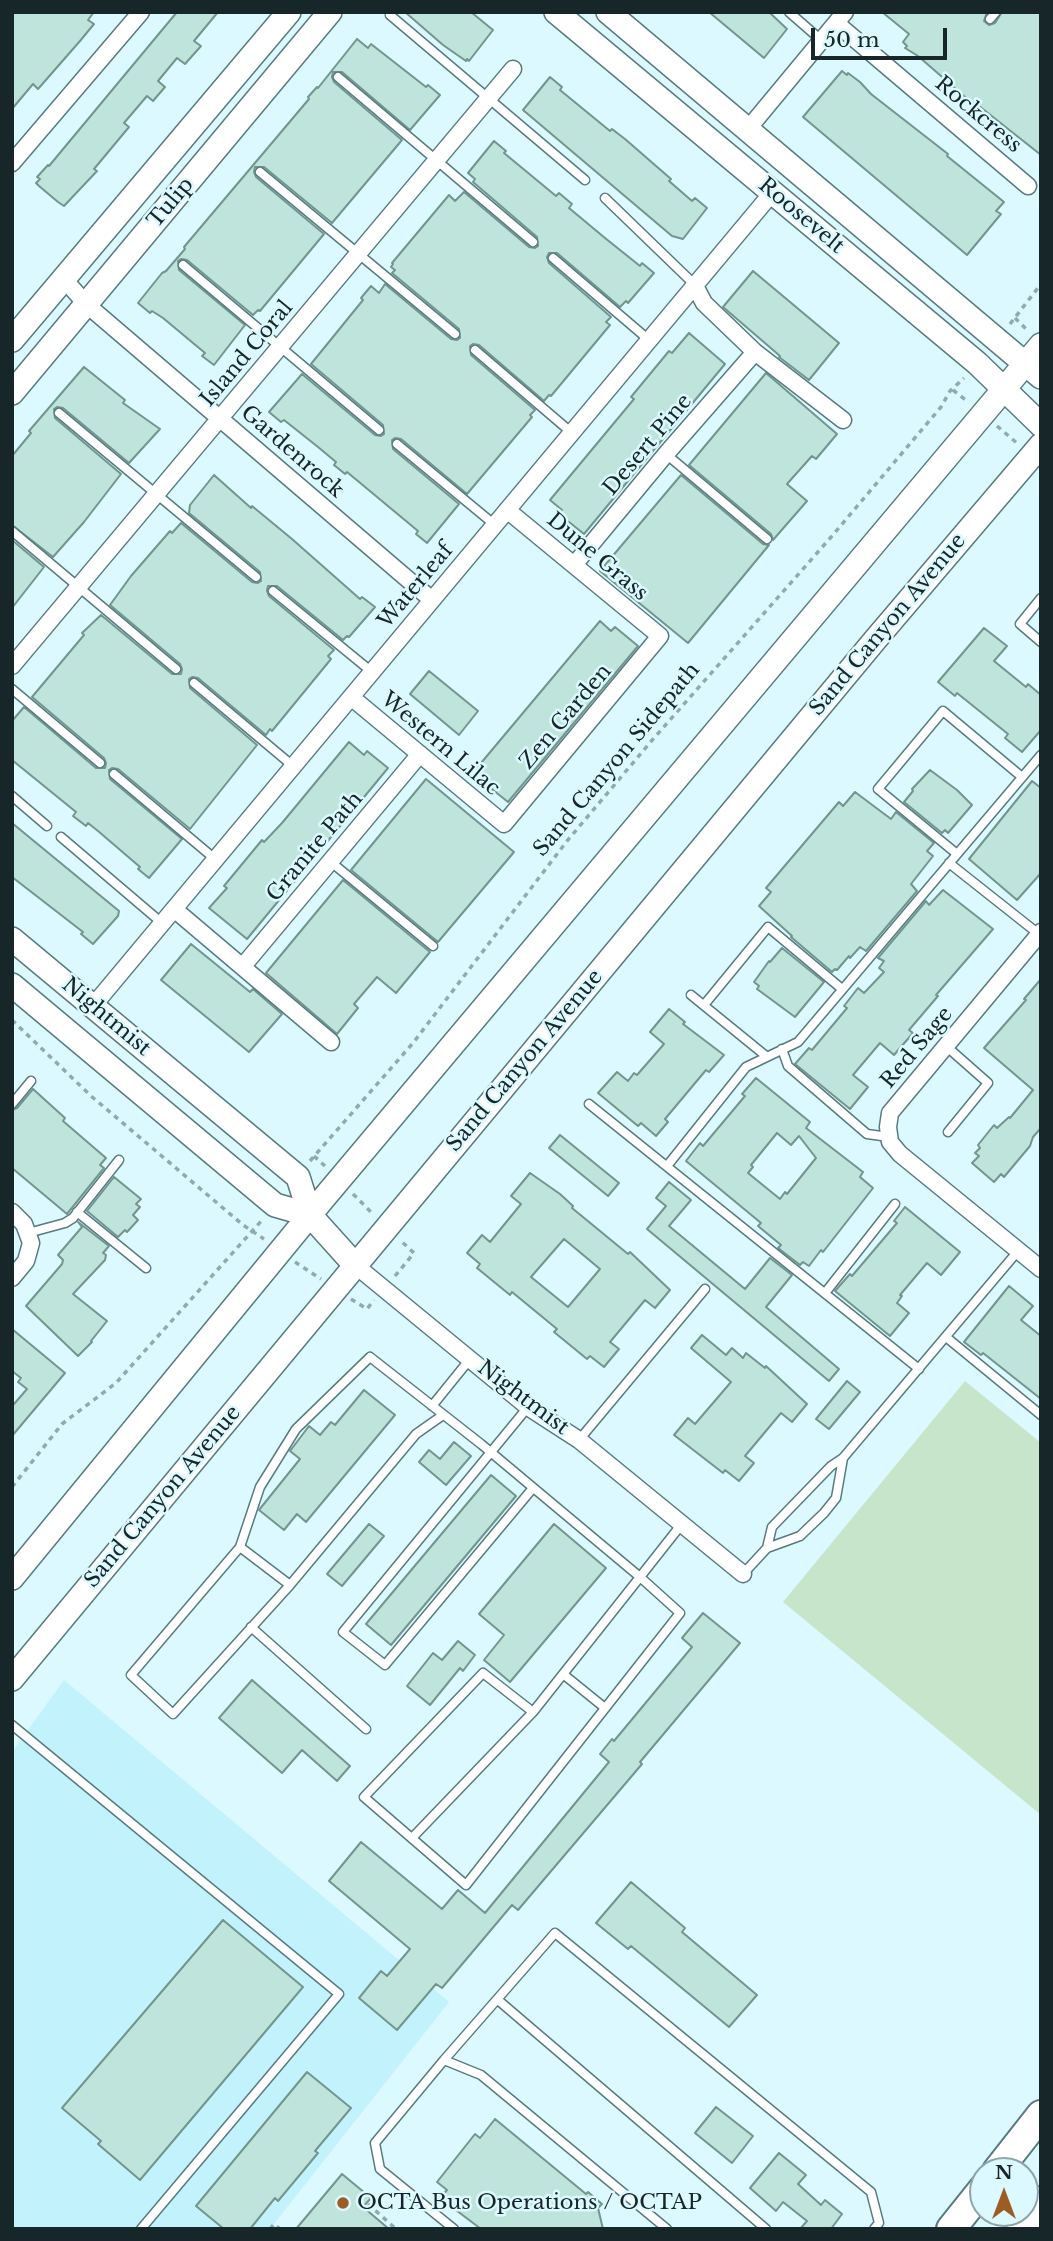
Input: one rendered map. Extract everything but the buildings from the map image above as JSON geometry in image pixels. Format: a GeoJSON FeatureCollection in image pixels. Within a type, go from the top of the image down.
{"type":"FeatureCollection","features":[{"type":"Feature","properties":{"kind":"highway"},"geometry":{"type":"LineString","coordinates":[[1008,2157],[1041,2115]]}},
{"type":"Feature","properties":{"kind":"highway"},"geometry":{"type":"LineString","coordinates":[[1021,2229],[1041,2201]]}},
{"type":"Feature","properties":{"kind":"highway"},"geometry":{"type":"LineString","coordinates":[[951,2229],[969,2206]]}},
{"type":"Feature","properties":{"kind":"main road","name":"Tulip"},"geometry":{"type":"LineString","coordinates":[[12,341],[289,12]]}},
{"type":"Feature","properties":{"kind":"main road","name":"Tulip"},"geometry":{"type":"LineString","coordinates":[[12,393],[330,12]]}},
{"type":"Feature","properties":{"kind":"main road","name":"Roosevelt"},"geometry":{"type":"LineString","coordinates":[[556,12],[977,363],[1041,425]]}},
{"type":"Feature","properties":{"kind":"main road","name":"Roosevelt"},"geometry":{"type":"LineString","coordinates":[[608,12],[1033,370]]}},
{"type":"Feature","properties":{"kind":"main road"},"geometry":{"type":"LineString","coordinates":[[12,1578],[310,1214],[1005,390],[1033,370],[1041,345]]}},
{"type":"Feature","properties":{"kind":"main road","name":"Sand Canyon Avenue"},"geometry":{"type":"LineString","coordinates":[[12,1679],[875,640],[1041,445]]}},
{"type":"Feature","properties":{"kind":"main road","name":"Nightmist"},"geometry":{"type":"LineString","coordinates":[[12,939],[298,1177],[310,1214],[355,1265]]}},
{"type":"Feature","properties":{"kind":"main road","name":"Nightmist"},"geometry":{"type":"LineString","coordinates":[[12,985],[275,1205],[310,1214]]}},
{"type":"Feature","properties":{"kind":"street"},"geometry":{"type":"LineString","coordinates":[[12,163],[141,12]]}},
{"type":"Feature","properties":{"kind":"street"},"geometry":{"type":"LineString","coordinates":[[748,129],[840,18]]}},
{"type":"Feature","properties":{"kind":"street","name":"Rockcress"},"geometry":{"type":"LineString","coordinates":[[840,18],[1028,186]]}},
{"type":"Feature","properties":{"kind":"street","name":"Island Coral"},"geometry":{"type":"LineString","coordinates":[[12,666],[513,69]]}},
{"type":"Feature","properties":{"kind":"street","name":"Waterleaf"},"geometry":{"type":"LineString","coordinates":[[93,1006],[772,192]]}},
{"type":"Feature","properties":{"kind":"street","name":"Gardenrock"},"geometry":{"type":"LineString","coordinates":[[64,279],[86,304],[432,600]]}},
{"type":"Feature","properties":{"kind":"street"},"geometry":{"type":"LineString","coordinates":[[694,284],[704,303],[755,352],[844,420]]}},
{"type":"Feature","properties":{"kind":"street","name":"Desert Pine"},"geometry":{"type":"LineString","coordinates":[[574,565],[755,352]]}},
{"type":"Feature","properties":{"kind":"street","name":"Dune Grass"},"geometry":{"type":"LineString","coordinates":[[507,510],[660,636]]}},
{"type":"Feature","properties":{"kind":"street","name":"Zen Garden"},"geometry":{"type":"LineString","coordinates":[[503,824],[660,636]]}},
{"type":"Feature","properties":{"kind":"street","name":"Western Lilac"},"geometry":{"type":"LineString","coordinates":[[351,697],[503,824]]}},
{"type":"Feature","properties":{"kind":"street","name":"Granite Path"},"geometry":{"type":"LineString","coordinates":[[243,966],[420,754]]}},
{"type":"Feature","properties":{"kind":"street"},"geometry":{"type":"LineString","coordinates":[[174,909],[331,1042]]}},
{"type":"Feature","properties":{"kind":"street","name":"Red Sage"},"geometry":{"type":"LineString","coordinates":[[889,1137],[890,1113],[1040,934]]}},
{"type":"Feature","properties":{"kind":"street"},"geometry":{"type":"LineString","coordinates":[[889,1137],[900,1154],[1041,1269]]}},
{"type":"Feature","properties":{"kind":"street"},"geometry":{"type":"LineString","coordinates":[[12,1212],[21,1220],[29,1236],[29,1255],[12,1278]]}},
{"type":"Feature","properties":{"kind":"street","name":"Nightmist"},"geometry":{"type":"LineString","coordinates":[[355,1265],[528,1407],[579,1440],[743,1574]]}},
{"type":"Feature","properties":{"kind":"lane"},"geometry":{"type":"LineString","coordinates":[[789,12],[821,40]]}},
{"type":"Feature","properties":{"kind":"lane"},"geometry":{"type":"LineString","coordinates":[[390,15],[585,180]]}},
{"type":"Feature","properties":{"kind":"lane"},"geometry":{"type":"LineString","coordinates":[[338,78],[533,242]]}},
{"type":"Feature","properties":{"kind":"lane"},"geometry":{"type":"LineString","coordinates":[[260,172],[455,334]]}},
{"type":"Feature","properties":{"kind":"lane"},"geometry":{"type":"LineString","coordinates":[[605,198],[694,284]]}},
{"type":"Feature","properties":{"kind":"lane"},"geometry":{"type":"LineString","coordinates":[[553,258],[649,340]]}},
{"type":"Feature","properties":{"kind":"lane"},"geometry":{"type":"LineString","coordinates":[[183,265],[379,430]]}},
{"type":"Feature","properties":{"kind":"lane"},"geometry":{"type":"LineString","coordinates":[[475,351],[572,433]]}},
{"type":"Feature","properties":{"kind":"lane"},"geometry":{"type":"LineString","coordinates":[[59,412],[256,577]]}},
{"type":"Feature","properties":{"kind":"lane"},"geometry":{"type":"LineString","coordinates":[[397,444],[495,525]]}},
{"type":"Feature","properties":{"kind":"lane"},"geometry":{"type":"LineString","coordinates":[[666,454],[767,539]]}},
{"type":"Feature","properties":{"kind":"lane"},"geometry":{"type":"LineString","coordinates":[[12,531],[176,669]]}},
{"type":"Feature","properties":{"kind":"lane"},"geometry":{"type":"LineString","coordinates":[[273,591],[372,672]]}},
{"type":"Feature","properties":{"kind":"lane"},"geometry":{"type":"LineString","coordinates":[[1041,598],[1020,624],[1041,642]]}},
{"type":"Feature","properties":{"kind":"lane"},"geometry":{"type":"LineString","coordinates":[[194,683],[293,766]]}},
{"type":"Feature","properties":{"kind":"lane"},"geometry":{"type":"LineString","coordinates":[[12,689],[100,763]]}},
{"type":"Feature","properties":{"kind":"lane"},"geometry":{"type":"LineString","coordinates":[[957,854],[878,789],[943,711],[1022,777]]}},
{"type":"Feature","properties":{"kind":"lane"},"geometry":{"type":"LineString","coordinates":[[667,1166],[746,1067],[798,1042],[1041,755]]}},
{"type":"Feature","properties":{"kind":"lane"},"geometry":{"type":"LineString","coordinates":[[114,774],[215,859]]}},
{"type":"Feature","properties":{"kind":"lane"},"geometry":{"type":"LineString","coordinates":[[12,796],[47,826]]}},
{"type":"Feature","properties":{"kind":"lane"},"geometry":{"type":"LineString","coordinates":[[61,837],[162,923]]}},
{"type":"Feature","properties":{"kind":"lane"},"geometry":{"type":"LineString","coordinates":[[331,862],[433,946]]}},
{"type":"Feature","properties":{"kind":"lane"},"geometry":{"type":"LineString","coordinates":[[949,863],[1040,934]]}},
{"type":"Feature","properties":{"kind":"lane"},"geometry":{"type":"LineString","coordinates":[[704,1005],[768,927],[842,989]]}},
{"type":"Feature","properties":{"kind":"lane"},"geometry":{"type":"LineString","coordinates":[[691,995],[766,1056]]}},
{"type":"Feature","properties":{"kind":"lane"},"geometry":{"type":"LineString","coordinates":[[946,1046],[988,1083],[948,1132]]}},
{"type":"Feature","properties":{"kind":"lane"},"geometry":{"type":"LineString","coordinates":[[782,1049],[788,1066],[867,1134],[889,1137]]}},
{"type":"Feature","properties":{"kind":"lane"},"geometry":{"type":"LineString","coordinates":[[12,1104],[31,1081]]}},
{"type":"Feature","properties":{"kind":"lane"},"geometry":{"type":"LineString","coordinates":[[589,1104],[919,1369]]}},
{"type":"Feature","properties":{"kind":"lane"},"geometry":{"type":"LineString","coordinates":[[29,1236],[65,1223],[78,1212],[118,1160]]}},
{"type":"Feature","properties":{"kind":"lane"},"geometry":{"type":"LineString","coordinates":[[825,1293],[895,1204]]}},
{"type":"Feature","properties":{"kind":"lane"},"geometry":{"type":"LineString","coordinates":[[78,1212],[146,1268]]}},
{"type":"Feature","properties":{"kind":"lane"},"geometry":{"type":"LineString","coordinates":[[767,1548],[772,1527],[831,1466],[843,1458],[1018,1251]]}},
{"type":"Feature","properties":{"kind":"lane"},"geometry":{"type":"LineString","coordinates":[[579,1440],[705,1289]]}},
{"type":"Feature","properties":{"kind":"lane"},"geometry":{"type":"LineString","coordinates":[[946,1337],[1041,1415]]}},
{"type":"Feature","properties":{"kind":"lane"},"geometry":{"type":"LineString","coordinates":[[443,1415],[416,1434],[290,1584],[173,1714],[131,1675],[240,1547],[260,1487],[296,1429],[370,1357],[491,1453],[680,1613],[466,1885],[364,1797],[483,1673],[533,1712]]}},
{"type":"Feature","properties":{"kind":"lane"},"geometry":{"type":"LineString","coordinates":[[432,1406],[470,1359]]}},
{"type":"Feature","properties":{"kind":"lane"},"geometry":{"type":"LineString","coordinates":[[528,1407],[344,1632],[385,1665],[533,1488]]}},
{"type":"Feature","properties":{"kind":"lane"},"geometry":{"type":"LineString","coordinates":[[743,1574],[767,1548],[800,1536],[824,1513],[836,1498],[843,1458]]}},
{"type":"Feature","properties":{"kind":"lane"},"geometry":{"type":"LineString","coordinates":[[412,1838],[533,1712],[681,1525]]}},
{"type":"Feature","properties":{"kind":"lane"},"geometry":{"type":"LineString","coordinates":[[240,1547],[290,1584]]}},
{"type":"Feature","properties":{"kind":"lane"},"geometry":{"type":"LineString","coordinates":[[251,1627],[366,1729]]}},
{"type":"Feature","properties":{"kind":"lane"},"geometry":{"type":"LineString","coordinates":[[563,1674],[605,1709]]}},
{"type":"Feature","properties":{"kind":"lane"},"geometry":{"type":"LineString","coordinates":[[12,1725],[339,1994],[141,2229]]}},
{"type":"Feature","properties":{"kind":"lane"},"geometry":{"type":"LineString","coordinates":[[454,2229],[380,2169],[375,2143],[555,1933],[871,2192],[879,2223],[874,2229]]}},
{"type":"Feature","properties":{"kind":"lane"},"geometry":{"type":"LineString","coordinates":[[498,2000],[766,2229]]}},
{"type":"Feature","properties":{"kind":"lane"},"geometry":{"type":"LineString","coordinates":[[444,2060],[481,2075],[667,2229]]}},
{"type":"Feature","properties":{"kind":"path"},"geometry":{"type":"LineString","coordinates":[[1015,318],[1041,284]]}},
{"type":"Feature","properties":{"kind":"path","name":"Sand Canyon Sidepath"},"geometry":{"type":"LineString","coordinates":[[314,1156],[413,1043],[567,841],[941,407],[950,391]]}},
{"type":"Feature","properties":{"kind":"path"},"geometry":{"type":"LineString","coordinates":[[12,1020],[91,1096],[243,1225],[366,1309]]}},
{"type":"Feature","properties":{"kind":"path"},"geometry":{"type":"LineString","coordinates":[[12,1487],[62,1424],[116,1383],[253,1230]]}},
{"type":"Feature","properties":{"kind":"path"},"geometry":{"type":"LineString","coordinates":[[368,2204],[397,2229]]}},
{"type":"Feature","properties":{"kind":"path"},"geometry":{"type":"LineString","coordinates":[[270,2229],[274,2224],[280,2229]]}},
{"type":"Feature","properties":{"kind":"shaded area"},"geometry":{"type":"Polygon","coordinates":[[[64,1680],[449,2002],[270,2229],[12,2229],[12,1752],[64,1680]]]}},
{"type":"Feature","properties":{"kind":"green space"},"geometry":{"type":"Polygon","coordinates":[[[965,1381],[1041,1443],[1041,1815],[783,1602],[965,1381]]]}},
{"type":"Feature","properties":{"kind":"place","name":"OCTA Bus Operations / OCTAP"},"geometry":{"type":"Point","coordinates":[343,2203]}}]}
